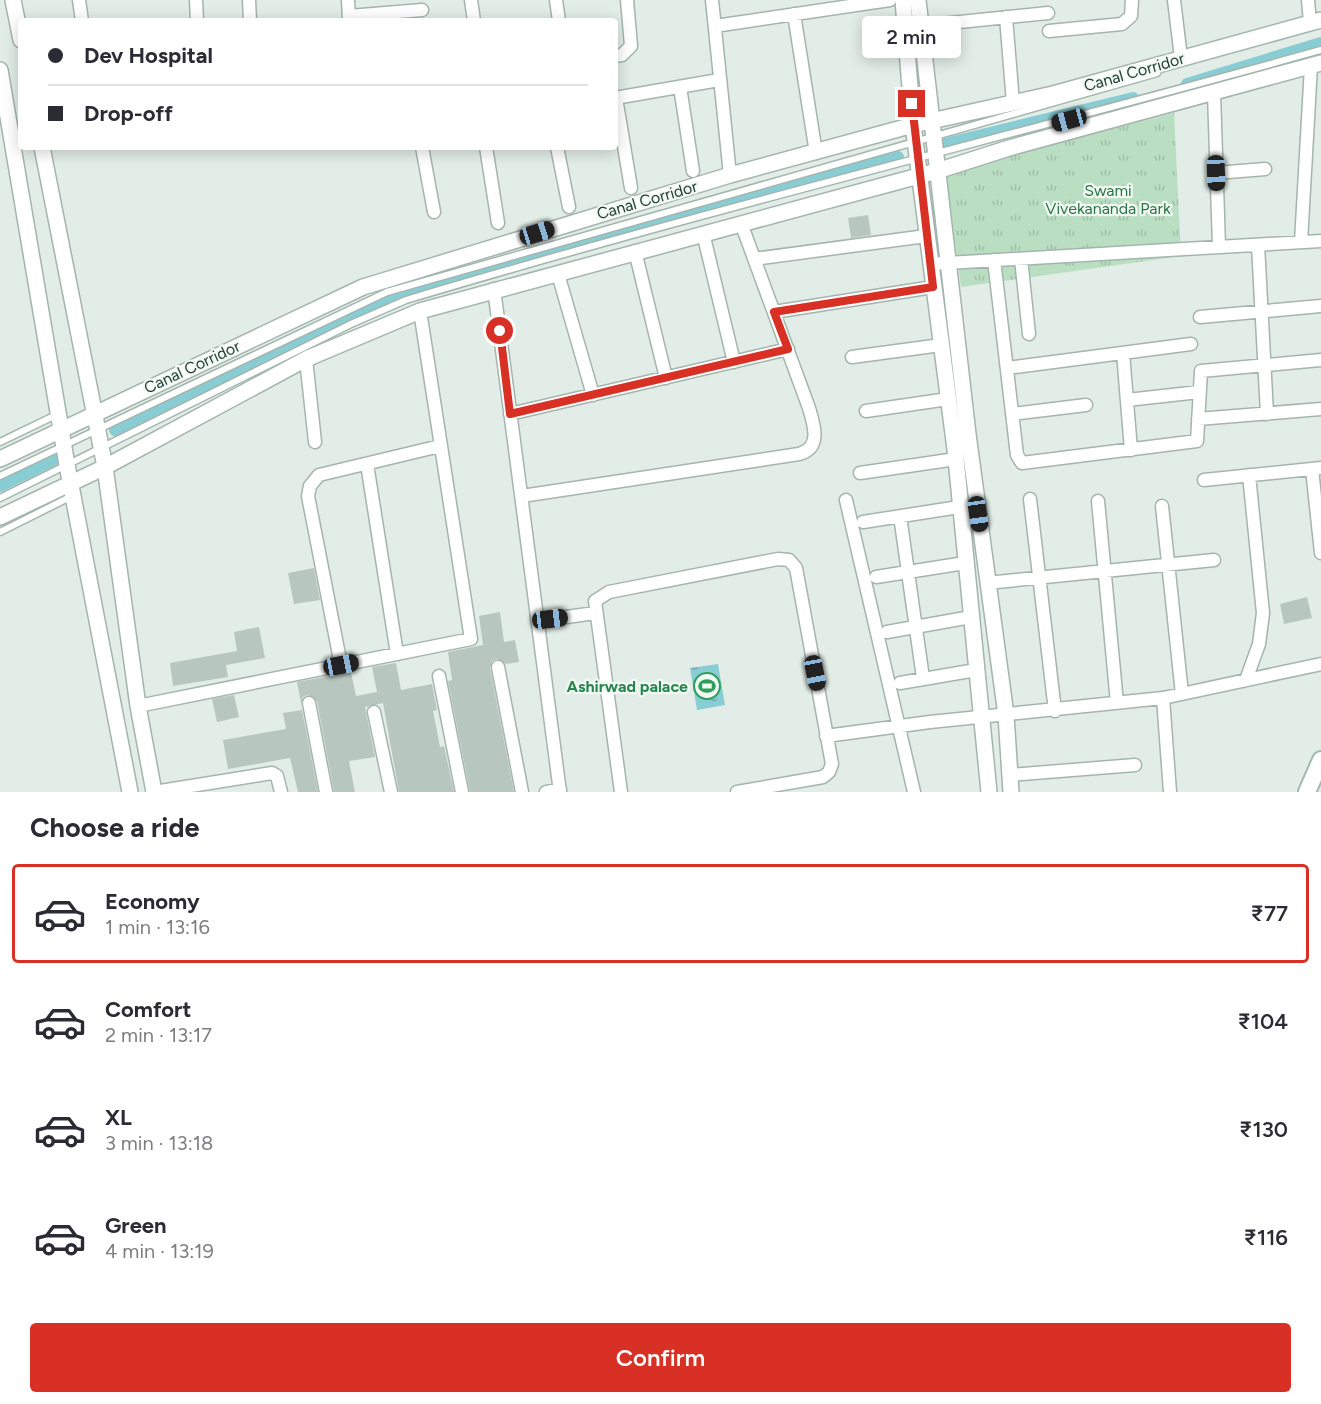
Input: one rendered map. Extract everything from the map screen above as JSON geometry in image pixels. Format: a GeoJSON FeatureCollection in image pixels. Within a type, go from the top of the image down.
{"type":"FeatureCollection","features":[{"type":"Feature","properties":{"kind":"main road"},"geometry":{"type":"LineString","coordinates":[[1307,792],[1321,760]]}},
{"type":"Feature","properties":{"kind":"street"},"geometry":{"type":"LineString","coordinates":[[13,0],[18,25]]}},
{"type":"Feature","properties":{"kind":"street"},"geometry":{"type":"LineString","coordinates":[[79,0],[82,18]]}},
{"type":"Feature","properties":{"kind":"street"},"geometry":{"type":"LineString","coordinates":[[196,0],[197,18]]}},
{"type":"Feature","properties":{"kind":"street"},"geometry":{"type":"LineString","coordinates":[[249,0],[250,18]]}},
{"type":"Feature","properties":{"kind":"street"},"geometry":{"type":"LineString","coordinates":[[348,0],[349,18]]}},
{"type":"Feature","properties":{"kind":"street"},"geometry":{"type":"LineString","coordinates":[[471,0],[474,18]]}},
{"type":"Feature","properties":{"kind":"street"},"geometry":{"type":"LineString","coordinates":[[556,0],[559,18]]}},
{"type":"Feature","properties":{"kind":"street"},"geometry":{"type":"LineString","coordinates":[[618,55],[627,52],[631,46],[627,0]]}},
{"type":"Feature","properties":{"kind":"street"},"geometry":{"type":"LineString","coordinates":[[712,0],[730,176]]}},
{"type":"Feature","properties":{"kind":"street"},"geometry":{"type":"LineString","coordinates":[[715,26],[890,0]]}},
{"type":"Feature","properties":{"kind":"street"},"geometry":{"type":"LineString","coordinates":[[903,0],[918,176],[956,459],[989,792]]}},
{"type":"Feature","properties":{"kind":"street"},"geometry":{"type":"LineString","coordinates":[[918,0],[987,583],[1005,715],[1011,792]]}},
{"type":"Feature","properties":{"kind":"street"},"geometry":{"type":"LineString","coordinates":[[1049,31],[1122,24],[1131,15],[1132,0]]}},
{"type":"Feature","properties":{"kind":"street"},"geometry":{"type":"LineString","coordinates":[[1174,0],[1181,58]]}},
{"type":"Feature","properties":{"kind":"street"},"geometry":{"type":"LineString","coordinates":[[1308,0],[1318,23]]}},
{"type":"Feature","properties":{"kind":"street"},"geometry":{"type":"LineString","coordinates":[[357,18],[422,10]]}},
{"type":"Feature","properties":{"kind":"street"},"geometry":{"type":"LineString","coordinates":[[921,26],[1048,13]]}},
{"type":"Feature","properties":{"kind":"street"},"geometry":{"type":"LineString","coordinates":[[794,14],[816,153]]}},
{"type":"Feature","properties":{"kind":"street"},"geometry":{"type":"LineString","coordinates":[[1006,17],[1013,103]]}},
{"type":"Feature","properties":{"kind":"street","name":"Canal Corridor"},"geometry":{"type":"LineString","coordinates":[[0,459],[60,421],[93,414],[363,287],[730,176],[913,125],[1013,103],[1318,23]]}},
{"type":"Feature","properties":{"kind":"street"},"geometry":{"type":"LineString","coordinates":[[0,517],[72,489],[105,467],[306,359],[420,310],[937,171],[1316,65],[1301,242]]}},
{"type":"Feature","properties":{"kind":"street"},"geometry":{"type":"LineString","coordinates":[[0,70],[67,465],[130,792]]}},
{"type":"Feature","properties":{"kind":"street"},"geometry":{"type":"LineString","coordinates":[[618,98],[719,80]]}},
{"type":"Feature","properties":{"kind":"street"},"geometry":{"type":"LineString","coordinates":[[680,87],[693,171]]}},
{"type":"Feature","properties":{"kind":"street"},"geometry":{"type":"LineString","coordinates":[[1214,93],[1219,247]]}},
{"type":"Feature","properties":{"kind":"street"},"geometry":{"type":"LineString","coordinates":[[618,110],[631,188]]}},
{"type":"Feature","properties":{"kind":"street"},"geometry":{"type":"LineString","coordinates":[[43,150],[93,414],[102,449],[138,706],[161,791],[272,773],[278,776],[281,792]]}},
{"type":"Feature","properties":{"kind":"street"},"geometry":{"type":"LineString","coordinates":[[423,150],[434,212]]}},
{"type":"Feature","properties":{"kind":"street"},"geometry":{"type":"LineString","coordinates":[[486,150],[498,224]]}},
{"type":"Feature","properties":{"kind":"street"},"geometry":{"type":"LineString","coordinates":[[558,150],[569,207]]}},
{"type":"Feature","properties":{"kind":"street"},"geometry":{"type":"LineString","coordinates":[[1216,173],[1265,169]]}},
{"type":"Feature","properties":{"kind":"street"},"geometry":{"type":"LineString","coordinates":[[522,496],[807,452],[813,445],[815,430],[788,349],[741,223]]}},
{"type":"Feature","properties":{"kind":"street"},"geometry":{"type":"LineString","coordinates":[[703,233],[734,362]]}},
{"type":"Feature","properties":{"kind":"street"},"geometry":{"type":"LineString","coordinates":[[754,259],[926,236]]}},
{"type":"Feature","properties":{"kind":"street"},"geometry":{"type":"LineString","coordinates":[[930,264],[1321,241]]}},
{"type":"Feature","properties":{"kind":"street"},"geometry":{"type":"LineString","coordinates":[[1258,245],[1267,414]]}},
{"type":"Feature","properties":{"kind":"street"},"geometry":{"type":"LineString","coordinates":[[635,251],[666,378]]}},
{"type":"Feature","properties":{"kind":"street"},"geometry":{"type":"LineString","coordinates":[[1021,259],[1029,334]]}},
{"type":"Feature","properties":{"kind":"street"},"geometry":{"type":"LineString","coordinates":[[994,260],[1017,455],[1022,463],[1197,441],[1201,371],[1321,360]]}},
{"type":"Feature","properties":{"kind":"street"},"geometry":{"type":"LineString","coordinates":[[558,274],[593,395]]}},
{"type":"Feature","properties":{"kind":"street"},"geometry":{"type":"LineString","coordinates":[[774,312],[933,287]]}},
{"type":"Feature","properties":{"kind":"street"},"geometry":{"type":"LineString","coordinates":[[494,289],[560,790],[546,792]]}},
{"type":"Feature","properties":{"kind":"street"},"geometry":{"type":"LineString","coordinates":[[1200,317],[1321,306]]}},
{"type":"Feature","properties":{"kind":"street"},"geometry":{"type":"LineString","coordinates":[[138,706],[471,639],[420,310]]}},
{"type":"Feature","properties":{"kind":"street"},"geometry":{"type":"LineString","coordinates":[[1007,368],[1191,344]]}},
{"type":"Feature","properties":{"kind":"street"},"geometry":{"type":"LineString","coordinates":[[852,357],[941,345]]}},
{"type":"Feature","properties":{"kind":"street"},"geometry":{"type":"LineString","coordinates":[[510,414],[788,349]]}},
{"type":"Feature","properties":{"kind":"street"},"geometry":{"type":"LineString","coordinates":[[1123,353],[1131,450]]}},
{"type":"Feature","properties":{"kind":"street"},"geometry":{"type":"LineString","coordinates":[[306,359],[315,442]]}},
{"type":"Feature","properties":{"kind":"street"},"geometry":{"type":"LineString","coordinates":[[1127,400],[1199,392]]}},
{"type":"Feature","properties":{"kind":"street"},"geometry":{"type":"LineString","coordinates":[[866,411],[948,399]]}},
{"type":"Feature","properties":{"kind":"street"},"geometry":{"type":"LineString","coordinates":[[1012,414],[1086,405]]}},
{"type":"Feature","properties":{"kind":"street"},"geometry":{"type":"LineString","coordinates":[[1198,419],[1321,409]]}},
{"type":"Feature","properties":{"kind":"street"},"geometry":{"type":"LineString","coordinates":[[341,665],[309,492],[319,475],[441,446]]}},
{"type":"Feature","properties":{"kind":"street"},"geometry":{"type":"LineString","coordinates":[[860,473],[956,459]]}},
{"type":"Feature","properties":{"kind":"street"},"geometry":{"type":"LineString","coordinates":[[368,464],[398,654]]}},
{"type":"Feature","properties":{"kind":"street"},"geometry":{"type":"LineString","coordinates":[[1204,480],[1316,468],[1321,553]]}},
{"type":"Feature","properties":{"kind":"street"},"geometry":{"type":"LineString","coordinates":[[1246,680],[1258,644],[1263,613],[1249,475]]}},
{"type":"Feature","properties":{"kind":"street"},"geometry":{"type":"LineString","coordinates":[[1030,499],[1055,711]]}},
{"type":"Feature","properties":{"kind":"street"},"geometry":{"type":"LineString","coordinates":[[846,500],[914,792]]}},
{"type":"Feature","properties":{"kind":"street"},"geometry":{"type":"LineString","coordinates":[[1098,501],[1117,703]]}},
{"type":"Feature","properties":{"kind":"street"},"geometry":{"type":"LineString","coordinates":[[1162,506],[1182,694]]}},
{"type":"Feature","properties":{"kind":"street"},"geometry":{"type":"LineString","coordinates":[[863,522],[959,507]]}},
{"type":"Feature","properties":{"kind":"street"},"geometry":{"type":"LineString","coordinates":[[900,516],[923,678]]}},
{"type":"Feature","properties":{"kind":"street"},"geometry":{"type":"LineString","coordinates":[[621,792],[595,601],[609,592],[778,559],[789,560],[796,568],[832,764],[830,772],[823,777],[737,792]]}},
{"type":"Feature","properties":{"kind":"street"},"geometry":{"type":"LineString","coordinates":[[987,583],[1214,560]]}},
{"type":"Feature","properties":{"kind":"street"},"geometry":{"type":"LineString","coordinates":[[876,577],[965,563]]}},
{"type":"Feature","properties":{"kind":"street"},"geometry":{"type":"LineString","coordinates":[[538,621],[595,613]]}},
{"type":"Feature","properties":{"kind":"street"},"geometry":{"type":"LineString","coordinates":[[887,632],[971,617]]}},
{"type":"Feature","properties":{"kind":"street"},"geometry":{"type":"LineString","coordinates":[[826,736],[981,716],[1055,711],[1163,698],[1321,664]]}},
{"type":"Feature","properties":{"kind":"street"},"geometry":{"type":"LineString","coordinates":[[498,667],[522,792]]}},
{"type":"Feature","properties":{"kind":"street"},"geometry":{"type":"LineString","coordinates":[[900,683],[976,670]]}},
{"type":"Feature","properties":{"kind":"street"},"geometry":{"type":"LineString","coordinates":[[439,676],[462,792]]}},
{"type":"Feature","properties":{"kind":"street"},"geometry":{"type":"LineString","coordinates":[[1163,698],[1170,792]]}},
{"type":"Feature","properties":{"kind":"street"},"geometry":{"type":"LineString","coordinates":[[309,703],[326,792]]}},
{"type":"Feature","properties":{"kind":"street"},"geometry":{"type":"LineString","coordinates":[[374,712],[391,792]]}},
{"type":"Feature","properties":{"kind":"street"},"geometry":{"type":"LineString","coordinates":[[1010,775],[1136,765]]}},
{"type":"Feature","properties":{"kind":"lane"},"geometry":{"type":"LineString","coordinates":[[0,498],[351,324],[406,300],[817,183],[916,151],[934,138],[1318,23]]}},
{"type":"Feature","properties":{"kind":"lane"},"geometry":{"type":"LineString","coordinates":[[0,476],[387,292],[916,151],[935,154],[1321,50]]}},
{"type":"Feature","properties":{"kind":"lane"},"geometry":{"type":"LineString","coordinates":[[0,442],[60,421]]}},
{"type":"Feature","properties":{"kind":"lane"},"geometry":{"type":"LineString","coordinates":[[0,532],[72,489]]}},
{"type":"Feature","properties":{"kind":"green space","name":"Swami Vivekananda Park"},"geometry":{"type":"Polygon","coordinates":[[[1174,113],[1181,256],[961,287],[946,173],[1174,113]]]}},
{"type":"Feature","properties":{"kind":"water","name":"Ashirwad palace"},"geometry":{"type":"Polygon","coordinates":[[[718,664],[725,705],[697,710],[690,668],[718,664]]]}},
{"type":"Feature","properties":{"kind":"building"},"geometry":{"type":"Polygon","coordinates":[[[868,215],[871,235],[851,238],[848,218],[868,215]]]}},
{"type":"Feature","properties":{"kind":"building"},"geometry":{"type":"Polygon","coordinates":[[[314,568],[320,600],[294,604],[288,573],[314,568]]]}},
{"type":"Feature","properties":{"kind":"building"},"geometry":{"type":"Polygon","coordinates":[[[1307,597],[1312,618],[1284,624],[1280,604],[1307,597]]]}},
{"type":"Feature","properties":{"kind":"building"},"geometry":{"type":"Polygon","coordinates":[[[500,612],[504,642],[515,640],[519,662],[506,664],[497,659],[492,661],[490,668],[514,792],[470,792],[448,681],[452,680],[448,652],[483,645],[479,616],[500,612]]]}},
{"type":"Feature","properties":{"kind":"building"},"geometry":{"type":"Polygon","coordinates":[[[259,627],[265,658],[226,665],[228,677],[173,686],[170,663],[237,651],[234,632],[259,627]]]}},
{"type":"Feature","properties":{"kind":"building"},"geometry":{"type":"Polygon","coordinates":[[[396,663],[401,690],[432,684],[437,710],[433,711],[440,747],[444,746],[454,792],[399,792],[383,703],[365,707],[375,757],[349,761],[355,792],[334,792],[317,701],[308,695],[303,697],[301,703],[297,682],[351,672],[356,696],[377,692],[372,667],[396,663]]]}},
{"type":"Feature","properties":{"kind":"building"},"geometry":{"type":"Polygon","coordinates":[[[234,695],[239,717],[217,722],[212,699],[234,695]]]}},
{"type":"Feature","properties":{"kind":"building"},"geometry":{"type":"Polygon","coordinates":[[[302,710],[318,792],[298,792],[290,758],[228,769],[223,740],[286,729],[283,713],[302,710]]]}},
{"type":"Feature","properties":{"kind":"waterway"},"geometry":{"type":"LineString","coordinates":[[1187,84],[1321,43]]}},
{"type":"Feature","properties":{"kind":"waterway"},"geometry":{"type":"LineString","coordinates":[[945,144],[1133,98]]}},
{"type":"Feature","properties":{"kind":"waterway"},"geometry":{"type":"LineString","coordinates":[[115,430],[395,294],[898,157]]}},
{"type":"Feature","properties":{"kind":"waterway"},"geometry":{"type":"LineString","coordinates":[[0,486],[53,460]]}},
{"type":"Feature","properties":{"kind":"place","name":"Ashirwad palace"},"geometry":{"type":"Point","coordinates":[707,686]}},
{"type":"Feature","properties":{"kind":"route"},"geometry":{"type":"LineString","coordinates":[[500,331],[510,414],[788,349],[774,312],[933,287],[918,176],[912,104]]}}]}
